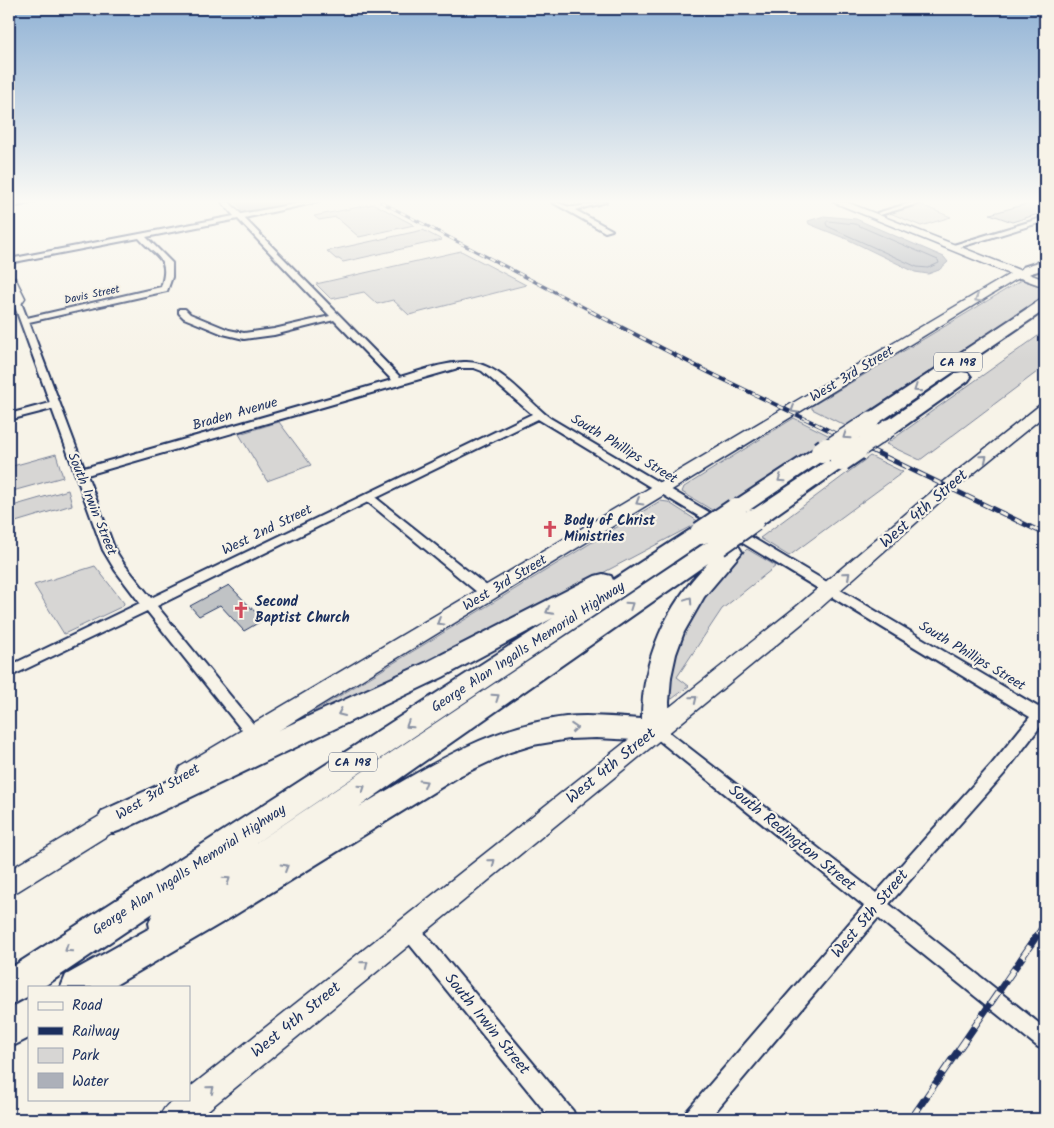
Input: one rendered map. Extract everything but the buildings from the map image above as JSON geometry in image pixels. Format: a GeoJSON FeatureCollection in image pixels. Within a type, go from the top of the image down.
{"type":"FeatureCollection","features":[{"type":"Feature","properties":{"kind":"highway"},"geometry":{"type":"LineString","coordinates":[[1024,272],[1045,264]]}},
{"type":"Feature","properties":{"kind":"highway","name":"George Alan Ingalls Memorial Highway"},"geometry":{"type":"LineString","coordinates":[[9,989],[712,541],[750,519],[822,452],[1045,304]]}},
{"type":"Feature","properties":{"kind":"highway","name":"CA 198"},"geometry":{"type":"LineString","coordinates":[[750,519],[800,494],[841,460],[1045,320]]}},
{"type":"Feature","properties":{"kind":"highway"},"geometry":{"type":"LineString","coordinates":[[113,820],[434,670],[654,555],[712,541],[750,519]]}},
{"type":"Feature","properties":{"kind":"highway"},"geometry":{"type":"LineString","coordinates":[[80,986],[170,936],[451,767],[486,748],[521,736],[558,729],[600,727],[656,730],[656,682],[669,637],[692,595],[712,541]]}},
{"type":"Feature","properties":{"kind":"highway","name":"George Alan Ingalls Memorial Highway"},"geometry":{"type":"LineString","coordinates":[[73,986],[712,541]]}},
{"type":"Feature","properties":{"kind":"highway"},"geometry":{"type":"LineString","coordinates":[[9,1030],[28,1017]]}},
{"type":"Feature","properties":{"kind":"main road"},"geometry":{"type":"LineString","coordinates":[[978,255],[1024,272],[1045,277]]}},
{"type":"Feature","properties":{"kind":"main road"},"geometry":{"type":"LineString","coordinates":[[1024,272],[1045,284]]}},
{"type":"Feature","properties":{"kind":"main road","name":"West 3rd Street"},"geometry":{"type":"LineString","coordinates":[[9,882],[1024,272]]}},
{"type":"Feature","properties":{"kind":"main road"},"geometry":{"type":"LineString","coordinates":[[9,278],[19,298],[13,301]]}},
{"type":"Feature","properties":{"kind":"main road","name":"West 4th Street"},"geometry":{"type":"LineString","coordinates":[[174,1119],[830,590],[947,487],[1045,408]]}},
{"type":"Feature","properties":{"kind":"street"},"geometry":{"type":"LineString","coordinates":[[9,261],[42,255]]}},
{"type":"Feature","properties":{"kind":"street","name":"Davis Street"},"geometry":{"type":"LineString","coordinates":[[24,321],[164,290],[169,277],[168,262],[159,255]]}},
{"type":"Feature","properties":{"kind":"street"},"geometry":{"type":"LineString","coordinates":[[277,255],[398,381]]}},
{"type":"Feature","properties":{"kind":"street","name":"South Irwin Street"},"geometry":{"type":"LineString","coordinates":[[13,301],[24,321],[109,550],[149,604],[254,735]]}},
{"type":"Feature","properties":{"kind":"street"},"geometry":{"type":"LineString","coordinates":[[182,311],[187,316],[226,332],[244,336],[274,332],[336,317]]}},
{"type":"Feature","properties":{"kind":"street","name":"South Phillips Street"},"geometry":{"type":"LineString","coordinates":[[398,381],[452,366],[475,365],[488,371],[538,415],[830,590],[1044,714]]}},
{"type":"Feature","properties":{"kind":"street","name":"Braden Avenue"},"geometry":{"type":"LineString","coordinates":[[80,473],[398,381]]}},
{"type":"Feature","properties":{"kind":"street"},"geometry":{"type":"LineString","coordinates":[[9,417],[54,405]]}},
{"type":"Feature","properties":{"kind":"street","name":"West 2nd Street"},"geometry":{"type":"LineString","coordinates":[[9,672],[538,415]]}},
{"type":"Feature","properties":{"kind":"street"},"geometry":{"type":"LineString","coordinates":[[368,498],[488,594]]}},
{"type":"Feature","properties":{"kind":"street","name":"West 5th Street"},"geometry":{"type":"LineString","coordinates":[[695,1119],[876,906],[1044,714]]}},
{"type":"Feature","properties":{"kind":"street","name":"South Redington Street"},"geometry":{"type":"LineString","coordinates":[[656,730],[755,806],[876,906],[1045,1040]]}},
{"type":"Feature","properties":{"kind":"street","name":"South Irwin Street"},"geometry":{"type":"LineString","coordinates":[[409,929],[566,1119]]}},
{"type":"Feature","properties":{"kind":"green space"},"geometry":{"type":"Polygon","coordinates":[[[331,255],[376,255],[343,262],[331,255]]]}},
{"type":"Feature","properties":{"kind":"green space"},"geometry":{"type":"Polygon","coordinates":[[[445,255],[468,255],[526,285],[409,315],[393,300],[377,304],[364,292],[331,299],[316,284],[445,255]]]}},
{"type":"Feature","properties":{"kind":"green space"},"geometry":{"type":"Polygon","coordinates":[[[1022,280],[1045,288],[1045,296],[846,426],[812,409],[812,406],[1022,280]]]}},
{"type":"Feature","properties":{"kind":"green space"},"geometry":{"type":"Polygon","coordinates":[[[1045,331],[1045,366],[920,460],[886,444],[1045,331]]]}},
{"type":"Feature","properties":{"kind":"green space"},"geometry":{"type":"Polygon","coordinates":[[[794,418],[832,437],[717,513],[682,492],[684,487],[794,418]]]}},
{"type":"Feature","properties":{"kind":"green space"},"geometry":{"type":"Polygon","coordinates":[[[279,422],[311,465],[267,481],[239,434],[279,422]]]}},
{"type":"Feature","properties":{"kind":"green space"},"geometry":{"type":"Polygon","coordinates":[[[56,454],[63,477],[9,492],[9,467],[56,454]]]}},
{"type":"Feature","properties":{"kind":"green space"},"geometry":{"type":"Polygon","coordinates":[[[870,456],[903,472],[789,556],[760,538],[870,456]]]}},
{"type":"Feature","properties":{"kind":"green space"},"geometry":{"type":"Polygon","coordinates":[[[68,490],[72,505],[9,524],[9,507],[68,490]]]}},
{"type":"Feature","properties":{"kind":"green space"},"geometry":{"type":"Polygon","coordinates":[[[660,501],[668,502],[699,522],[510,622],[317,716],[313,712],[660,501]]]}},
{"type":"Feature","properties":{"kind":"green space"},"geometry":{"type":"Polygon","coordinates":[[[747,549],[776,566],[722,609],[677,677],[689,686],[672,699],[666,696],[677,652],[694,609],[711,583],[747,549]]]}},
{"type":"Feature","properties":{"kind":"green space"},"geometry":{"type":"Polygon","coordinates":[[[95,566],[124,603],[123,606],[64,634],[34,585],[95,566]]]}},
{"type":"Feature","properties":{"kind":"water"},"geometry":{"type":"Polygon","coordinates":[[[879,255],[939,255],[948,262],[939,270],[928,274],[915,272],[879,255]]]}},
{"type":"Feature","properties":{"kind":"railway"},"geometry":{"type":"LineString","coordinates":[[482,255],[593,312]]}},
{"type":"Feature","properties":{"kind":"railway"},"geometry":{"type":"LineString","coordinates":[[590,311],[708,372],[872,451]]}},
{"type":"Feature","properties":{"kind":"railway"},"geometry":{"type":"LineString","coordinates":[[869,449],[1045,534]]}},
{"type":"Feature","properties":{"kind":"railway"},"geometry":{"type":"LineString","coordinates":[[911,1119],[1045,924]]}},
{"type":"Feature","properties":{"kind":"place","name":"Body of Christ Ministries"},"geometry":{"type":"Point","coordinates":[550,529]}},
{"type":"Feature","properties":{"kind":"place","name":"Second Baptist Church"},"geometry":{"type":"Point","coordinates":[241,610]}}]}
